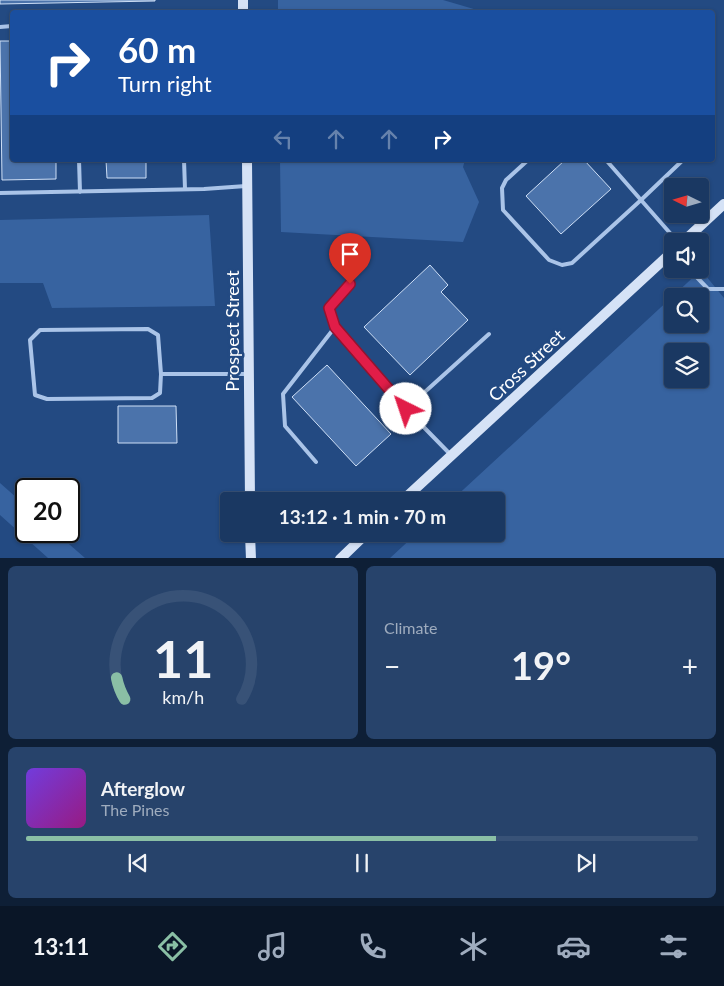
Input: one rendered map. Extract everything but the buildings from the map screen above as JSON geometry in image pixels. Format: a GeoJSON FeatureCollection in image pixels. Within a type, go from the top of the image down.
{"type":"FeatureCollection","features":[{"type":"Feature","properties":{"kind":"main road","name":"Prospect Street"},"geometry":{"type":"LineString","coordinates":[[247,162],[250,492]]}},
{"type":"Feature","properties":{"kind":"main road"},"geometry":{"type":"LineString","coordinates":[[693,233],[724,204]]}},
{"type":"Feature","properties":{"kind":"main road","name":"Cross Street"},"geometry":{"type":"LineString","coordinates":[[412,492],[664,259]]}},
{"type":"Feature","properties":{"kind":"main road"},"geometry":{"type":"LineString","coordinates":[[250,542],[251,558]]}},
{"type":"Feature","properties":{"kind":"main road"},"geometry":{"type":"LineString","coordinates":[[340,558],[357,542]]}},
{"type":"Feature","properties":{"kind":"lane"},"geometry":{"type":"LineString","coordinates":[[79,162],[80,192]]}},
{"type":"Feature","properties":{"kind":"lane"},"geometry":{"type":"LineString","coordinates":[[184,162],[185,189]]}},
{"type":"Feature","properties":{"kind":"lane"},"geometry":{"type":"LineString","coordinates":[[526,162],[506,180],[502,188],[503,210],[549,260],[562,264],[572,263],[681,162]]}},
{"type":"Feature","properties":{"kind":"lane"},"geometry":{"type":"LineString","coordinates":[[608,162],[670,233]]}},
{"type":"Feature","properties":{"kind":"lane"},"geometry":{"type":"LineString","coordinates":[[0,193],[248,186]]}},
{"type":"Feature","properties":{"kind":"lane"},"geometry":{"type":"LineString","coordinates":[[698,278],[708,288],[724,289]]}},
{"type":"Feature","properties":{"kind":"lane"},"geometry":{"type":"LineString","coordinates":[[350,284],[329,308],[335,327],[406,409],[452,455]]}},
{"type":"Feature","properties":{"kind":"lane"},"geometry":{"type":"LineString","coordinates":[[316,462],[285,426],[282,394],[335,327]]}},
{"type":"Feature","properties":{"kind":"lane"},"geometry":{"type":"LineString","coordinates":[[148,329],[158,335],[161,374],[160,393],[152,398],[47,399],[35,395],[30,340],[40,330],[148,329]]}},
{"type":"Feature","properties":{"kind":"lane"},"geometry":{"type":"LineString","coordinates":[[406,409],[489,334]]}},
{"type":"Feature","properties":{"kind":"lane"},"geometry":{"type":"LineString","coordinates":[[161,374],[248,374]]}},
{"type":"Feature","properties":{"kind":"shaded area"},"geometry":{"type":"Polygon","coordinates":[[[278,0],[443,0],[477,10],[278,10],[278,0]]]}},
{"type":"Feature","properties":{"kind":"shaded area"},"geometry":{"type":"Polygon","coordinates":[[[280,162],[464,162],[463,167],[479,202],[463,242],[281,232],[280,162]]]}},
{"type":"Feature","properties":{"kind":"shaded area"},"geometry":{"type":"Polygon","coordinates":[[[209,215],[215,306],[52,308],[43,283],[0,283],[0,220],[209,215]]]}},
{"type":"Feature","properties":{"kind":"shaded area"},"geometry":{"type":"Polygon","coordinates":[[[692,278],[708,278],[724,298],[724,558],[390,558],[407,542],[505,542],[505,492],[461,492],[664,304],[664,333],[709,333],[709,288],[682,288],[692,278]]]}},
{"type":"Feature","properties":{"kind":"shaded area"},"geometry":{"type":"Polygon","coordinates":[[[0,483],[15,496],[15,528],[0,515],[0,483]]]}},
{"type":"Feature","properties":{"kind":"shaded area"},"geometry":{"type":"Polygon","coordinates":[[[31,543],[68,543],[85,558],[48,558],[31,543]]]}},
{"type":"Feature","properties":{"kind":"route"},"geometry":{"type":"LineString","coordinates":[[350,284],[329,308],[335,327],[406,409]]}}]}
